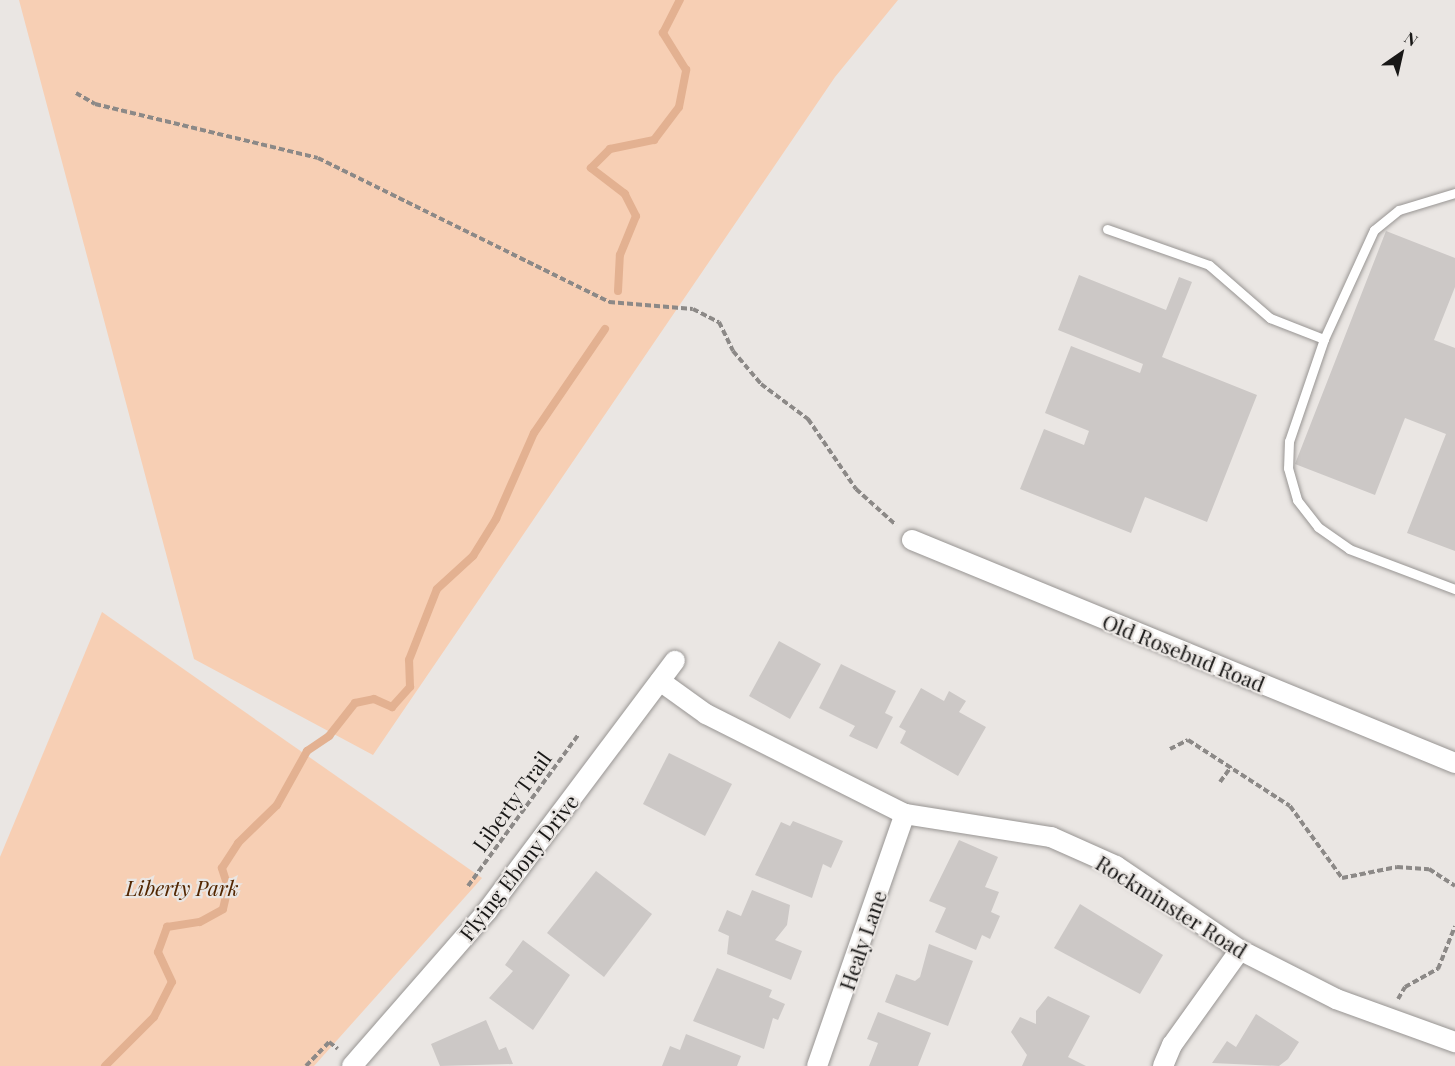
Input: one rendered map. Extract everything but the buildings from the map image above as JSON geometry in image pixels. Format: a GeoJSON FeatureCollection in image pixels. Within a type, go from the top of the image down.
{"type":"FeatureCollection","features":[{"type":"Feature","properties":{"kind":"street","name":"Old Rosebud Road"},"geometry":{"type":"LineString","coordinates":[[912,540],[1455,763]]}},
{"type":"Feature","properties":{"kind":"street","name":"Flying Ebony Drive"},"geometry":{"type":"LineString","coordinates":[[356,1065],[487,911],[675,661]]}},
{"type":"Feature","properties":{"kind":"street","name":"Rockminster Road"},"geometry":{"type":"LineString","coordinates":[[660,681],[706,714],[905,814],[1051,837],[1116,866],[1240,950],[1391,1022],[1455,1042]]}},
{"type":"Feature","properties":{"kind":"street","name":"Healy Lane"},"geometry":{"type":"LineString","coordinates":[[817,1066],[905,814]]}},
{"type":"Feature","properties":{"kind":"street"},"geometry":{"type":"LineString","coordinates":[[1163,1066],[1172,1044],[1240,950]]}},
{"type":"Feature","properties":{"kind":"lane"},"geometry":{"type":"LineString","coordinates":[[1455,193],[1399,210],[1374,230],[1324,339],[1289,441],[1288,468],[1297,500],[1318,527],[1349,549],[1455,589]]}},
{"type":"Feature","properties":{"kind":"lane"},"geometry":{"type":"LineString","coordinates":[[1107,229],[1209,265],[1270,318],[1324,339]]}},
{"type":"Feature","properties":{"kind":"path"},"geometry":{"type":"LineString","coordinates":[[76,93],[95,104],[318,158],[609,302],[693,309],[719,322],[733,351],[761,384],[808,419],[856,489],[912,540]]}},
{"type":"Feature","properties":{"kind":"path","name":"Liberty Trail"},"geometry":{"type":"LineString","coordinates":[[468,886],[579,734]]}},
{"type":"Feature","properties":{"kind":"path"},"geometry":{"type":"LineString","coordinates":[[1170,749],[1188,740],[1290,806],[1342,878],[1397,867],[1429,869],[1455,886]]}},
{"type":"Feature","properties":{"kind":"path"},"geometry":{"type":"LineString","coordinates":[[1220,782],[1231,767]]}},
{"type":"Feature","properties":{"kind":"path"},"geometry":{"type":"LineString","coordinates":[[1391,1022],[1405,987],[1438,969],[1445,959],[1455,926]]}},
{"type":"Feature","properties":{"kind":"path"},"geometry":{"type":"LineString","coordinates":[[306,1066],[329,1042],[356,1065]]}},
{"type":"Feature","properties":{"kind":"green space"},"geometry":{"type":"Polygon","coordinates":[[[19,0],[898,0],[835,77],[373,755],[194,659],[19,0]]]}},
{"type":"Feature","properties":{"kind":"green space","name":"Liberty Park"},"geometry":{"type":"Polygon","coordinates":[[[102,612],[482,878],[314,1066],[0,1066],[0,857],[102,612]]]}},
{"type":"Feature","properties":{"kind":"waterway"},"geometry":{"type":"LineString","coordinates":[[618,291],[620,255],[636,216],[625,194],[591,168],[610,149],[654,140],[679,107],[686,70],[663,33],[680,0]]}},
{"type":"Feature","properties":{"kind":"waterway"},"geometry":{"type":"LineString","coordinates":[[105,1066],[154,1017],[172,982],[158,952],[167,927],[200,922],[223,909],[228,887],[222,868],[238,843],[277,805],[307,751],[329,736],[355,703],[374,699],[392,707],[410,687],[409,660],[437,589],[473,556],[496,519],[534,433],[605,329]]}}]}
